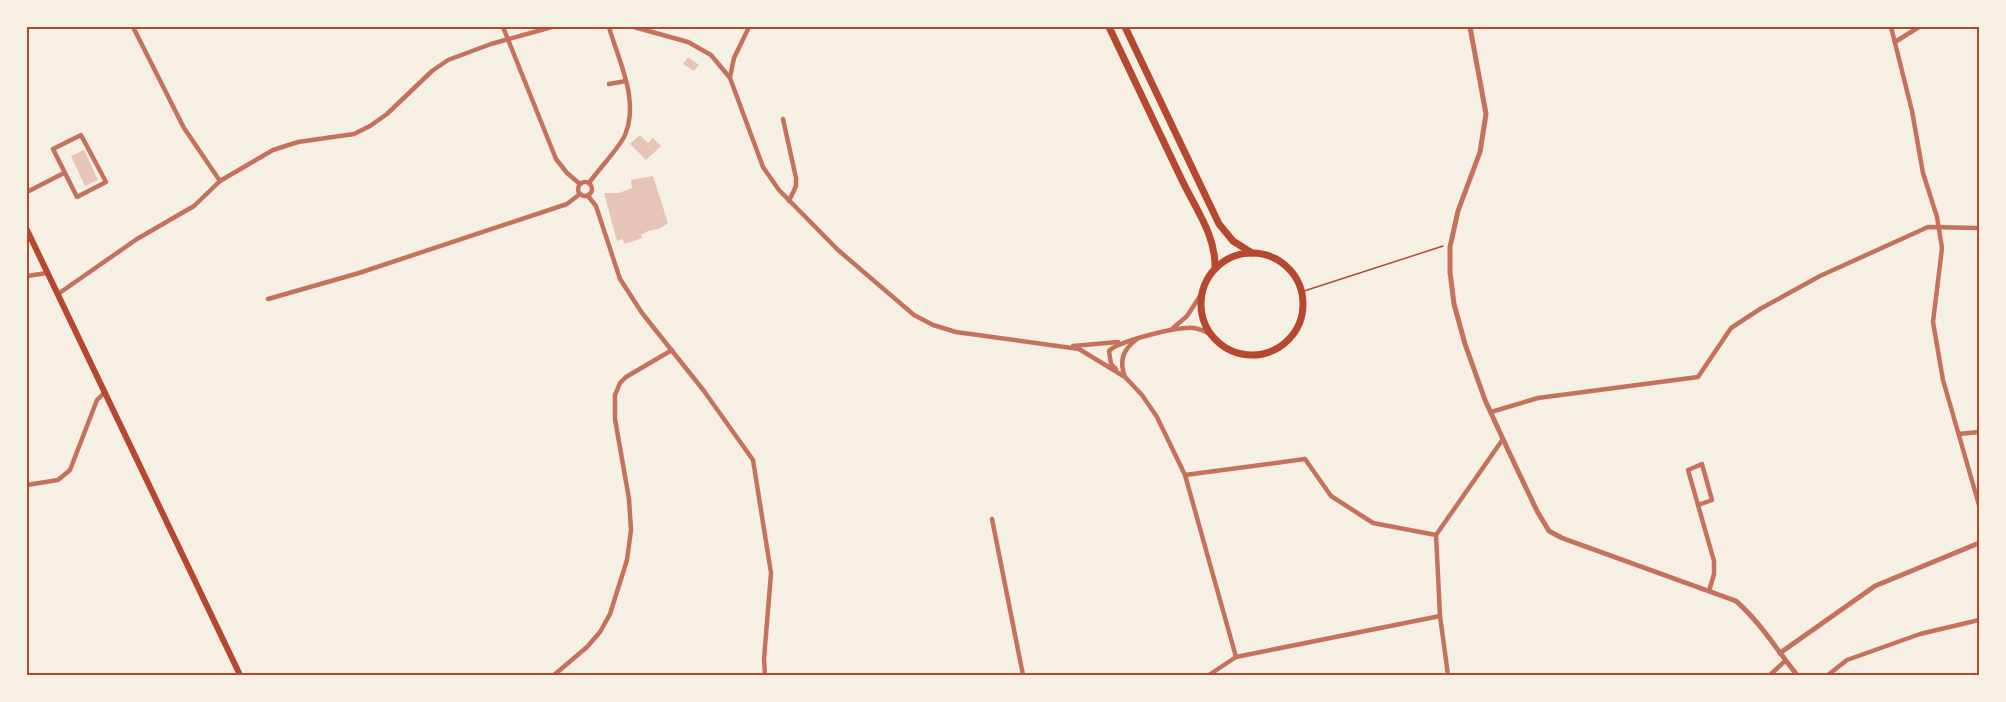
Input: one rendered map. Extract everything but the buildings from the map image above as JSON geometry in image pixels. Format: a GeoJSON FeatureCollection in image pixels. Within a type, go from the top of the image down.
{"type":"FeatureCollection","features":[{"type":"Feature","properties":{"kind":"main road"},"geometry":{"type":"LineString","coordinates":[[1109,27],[1211,238],[1215,252],[1215,268]]}},
{"type":"Feature","properties":{"kind":"main road"},"geometry":{"type":"LineString","coordinates":[[1125,27],[1219,224],[1233,241],[1252,253]]}},
{"type":"Feature","properties":{"kind":"main road"},"geometry":{"type":"LineString","coordinates":[[27,230],[240,675]]}},
{"type":"Feature","properties":{"kind":"main road"},"geometry":{"type":"LineString","coordinates":[[1252,253],[1278,260],[1288,269],[1301,292],[1303,308],[1292,336],[1280,346],[1266,353],[1251,355],[1236,352],[1222,345],[1211,335],[1204,321],[1201,307],[1202,293],[1215,268],[1238,255],[1252,253]]}},
{"type":"Feature","properties":{"kind":"street"},"geometry":{"type":"LineString","coordinates":[[133,27],[184,128],[218,183]]}},
{"type":"Feature","properties":{"kind":"street"},"geometry":{"type":"LineString","coordinates":[[58,294],[137,239],[194,206],[218,183],[273,150],[298,142],[354,134],[387,114],[432,71],[448,60],[491,44],[552,27]]}},
{"type":"Feature","properties":{"kind":"street"},"geometry":{"type":"LineString","coordinates":[[589,183],[625,136],[630,115],[626,81],[609,27]]}},
{"type":"Feature","properties":{"kind":"street"},"geometry":{"type":"LineString","coordinates":[[634,27],[688,42],[711,56],[730,78],[763,167],[775,186],[838,250],[914,315],[933,325],[969,334],[1070,346],[1138,339],[1172,329],[1192,327],[1211,335]]}},
{"type":"Feature","properties":{"kind":"street"},"geometry":{"type":"LineString","coordinates":[[730,78],[734,58],[749,27]]}},
{"type":"Feature","properties":{"kind":"street"},"geometry":{"type":"LineString","coordinates":[[1470,27],[1486,114],[1480,152],[1458,211],[1452,243],[1450,272],[1454,304],[1465,344],[1491,412],[1537,511],[1548,531],[1562,538],[1736,601],[1749,613],[1797,675]]}},
{"type":"Feature","properties":{"kind":"street"},"geometry":{"type":"LineString","coordinates":[[1891,27],[1942,248],[1933,321],[1943,380],[1979,505]]}},
{"type":"Feature","properties":{"kind":"street"},"geometry":{"type":"LineString","coordinates":[[1896,42],[1919,27]]}},
{"type":"Feature","properties":{"kind":"street"},"geometry":{"type":"LineString","coordinates":[[504,30],[556,159],[580,184]]}},
{"type":"Feature","properties":{"kind":"street"},"geometry":{"type":"LineString","coordinates":[[609,84],[626,81]]}},
{"type":"Feature","properties":{"kind":"street"},"geometry":{"type":"LineString","coordinates":[[783,119],[796,178],[789,201]]}},
{"type":"Feature","properties":{"kind":"street"},"geometry":{"type":"LineString","coordinates":[[81,135],[106,182],[77,197],[64,173],[52,149],[81,135]]}},
{"type":"Feature","properties":{"kind":"street"},"geometry":{"type":"LineString","coordinates":[[27,192],[64,173]]}},
{"type":"Feature","properties":{"kind":"street"},"geometry":{"type":"LineString","coordinates":[[580,184],[589,183]]}},
{"type":"Feature","properties":{"kind":"street"},"geometry":{"type":"LineString","coordinates":[[588,196],[593,189],[589,183]]}},
{"type":"Feature","properties":{"kind":"street"},"geometry":{"type":"LineString","coordinates":[[580,184],[578,189],[580,194]]}},
{"type":"Feature","properties":{"kind":"street"},"geometry":{"type":"LineString","coordinates":[[580,194],[588,196],[596,206],[620,279],[642,313],[753,460],[771,573],[764,658],[765,675]]}},
{"type":"Feature","properties":{"kind":"street"},"geometry":{"type":"LineString","coordinates":[[268,299],[407,258],[567,204],[580,194]]}},
{"type":"Feature","properties":{"kind":"street"},"geometry":{"type":"LineString","coordinates":[[1491,412],[1538,398],[1698,377],[1731,328],[1820,276],[1928,227],[1979,228]]}},
{"type":"Feature","properties":{"kind":"street"},"geometry":{"type":"LineString","coordinates":[[27,276],[47,273]]}},
{"type":"Feature","properties":{"kind":"street"},"geometry":{"type":"LineString","coordinates":[[1172,329],[1187,316],[1202,293]]}},
{"type":"Feature","properties":{"kind":"street"},"geometry":{"type":"LineString","coordinates":[[1125,377],[1121,365],[1124,353],[1138,339]]}},
{"type":"Feature","properties":{"kind":"street"},"geometry":{"type":"LineString","coordinates":[[1128,340],[1113,346],[1108,351],[1111,364],[1142,395],[1157,417],[1185,475],[1236,657]]}},
{"type":"Feature","properties":{"kind":"street"},"geometry":{"type":"LineString","coordinates":[[1070,346],[1089,354],[1125,377]]}},
{"type":"Feature","properties":{"kind":"street"},"geometry":{"type":"LineString","coordinates":[[554,675],[587,648],[600,632],[610,614],[627,560],[631,530],[629,499],[615,419],[615,394],[626,377],[672,350]]}},
{"type":"Feature","properties":{"kind":"street"},"geometry":{"type":"LineString","coordinates":[[27,485],[58,480],[70,470],[97,400],[105,392]]}},
{"type":"Feature","properties":{"kind":"street"},"geometry":{"type":"LineString","coordinates":[[1959,434],[1979,432]]}},
{"type":"Feature","properties":{"kind":"street"},"geometry":{"type":"LineString","coordinates":[[1448,675],[1440,616],[1436,535],[1503,439]]}},
{"type":"Feature","properties":{"kind":"street"},"geometry":{"type":"LineString","coordinates":[[1185,475],[1305,459],[1331,496],[1373,523],[1436,535]]}},
{"type":"Feature","properties":{"kind":"street"},"geometry":{"type":"LineString","coordinates":[[1698,505],[1712,500],[1702,464],[1688,470],[1698,505],[1714,561],[1714,574],[1709,591]]}},
{"type":"Feature","properties":{"kind":"street"},"geometry":{"type":"LineString","coordinates":[[992,519],[1023,675]]}},
{"type":"Feature","properties":{"kind":"street"},"geometry":{"type":"LineString","coordinates":[[1780,653],[1875,586],[1979,543]]}},
{"type":"Feature","properties":{"kind":"street"},"geometry":{"type":"LineString","coordinates":[[1209,675],[1236,657],[1440,616]]}},
{"type":"Feature","properties":{"kind":"street"},"geometry":{"type":"LineString","coordinates":[[1828,675],[1847,660],[1920,634],[1979,620]]}},
{"type":"Feature","properties":{"kind":"street"},"geometry":{"type":"LineString","coordinates":[[1770,675],[1785,661]]}},
{"type":"Feature","properties":{"kind":"path"},"geometry":{"type":"LineString","coordinates":[[1301,292],[1452,243]]}}]}
